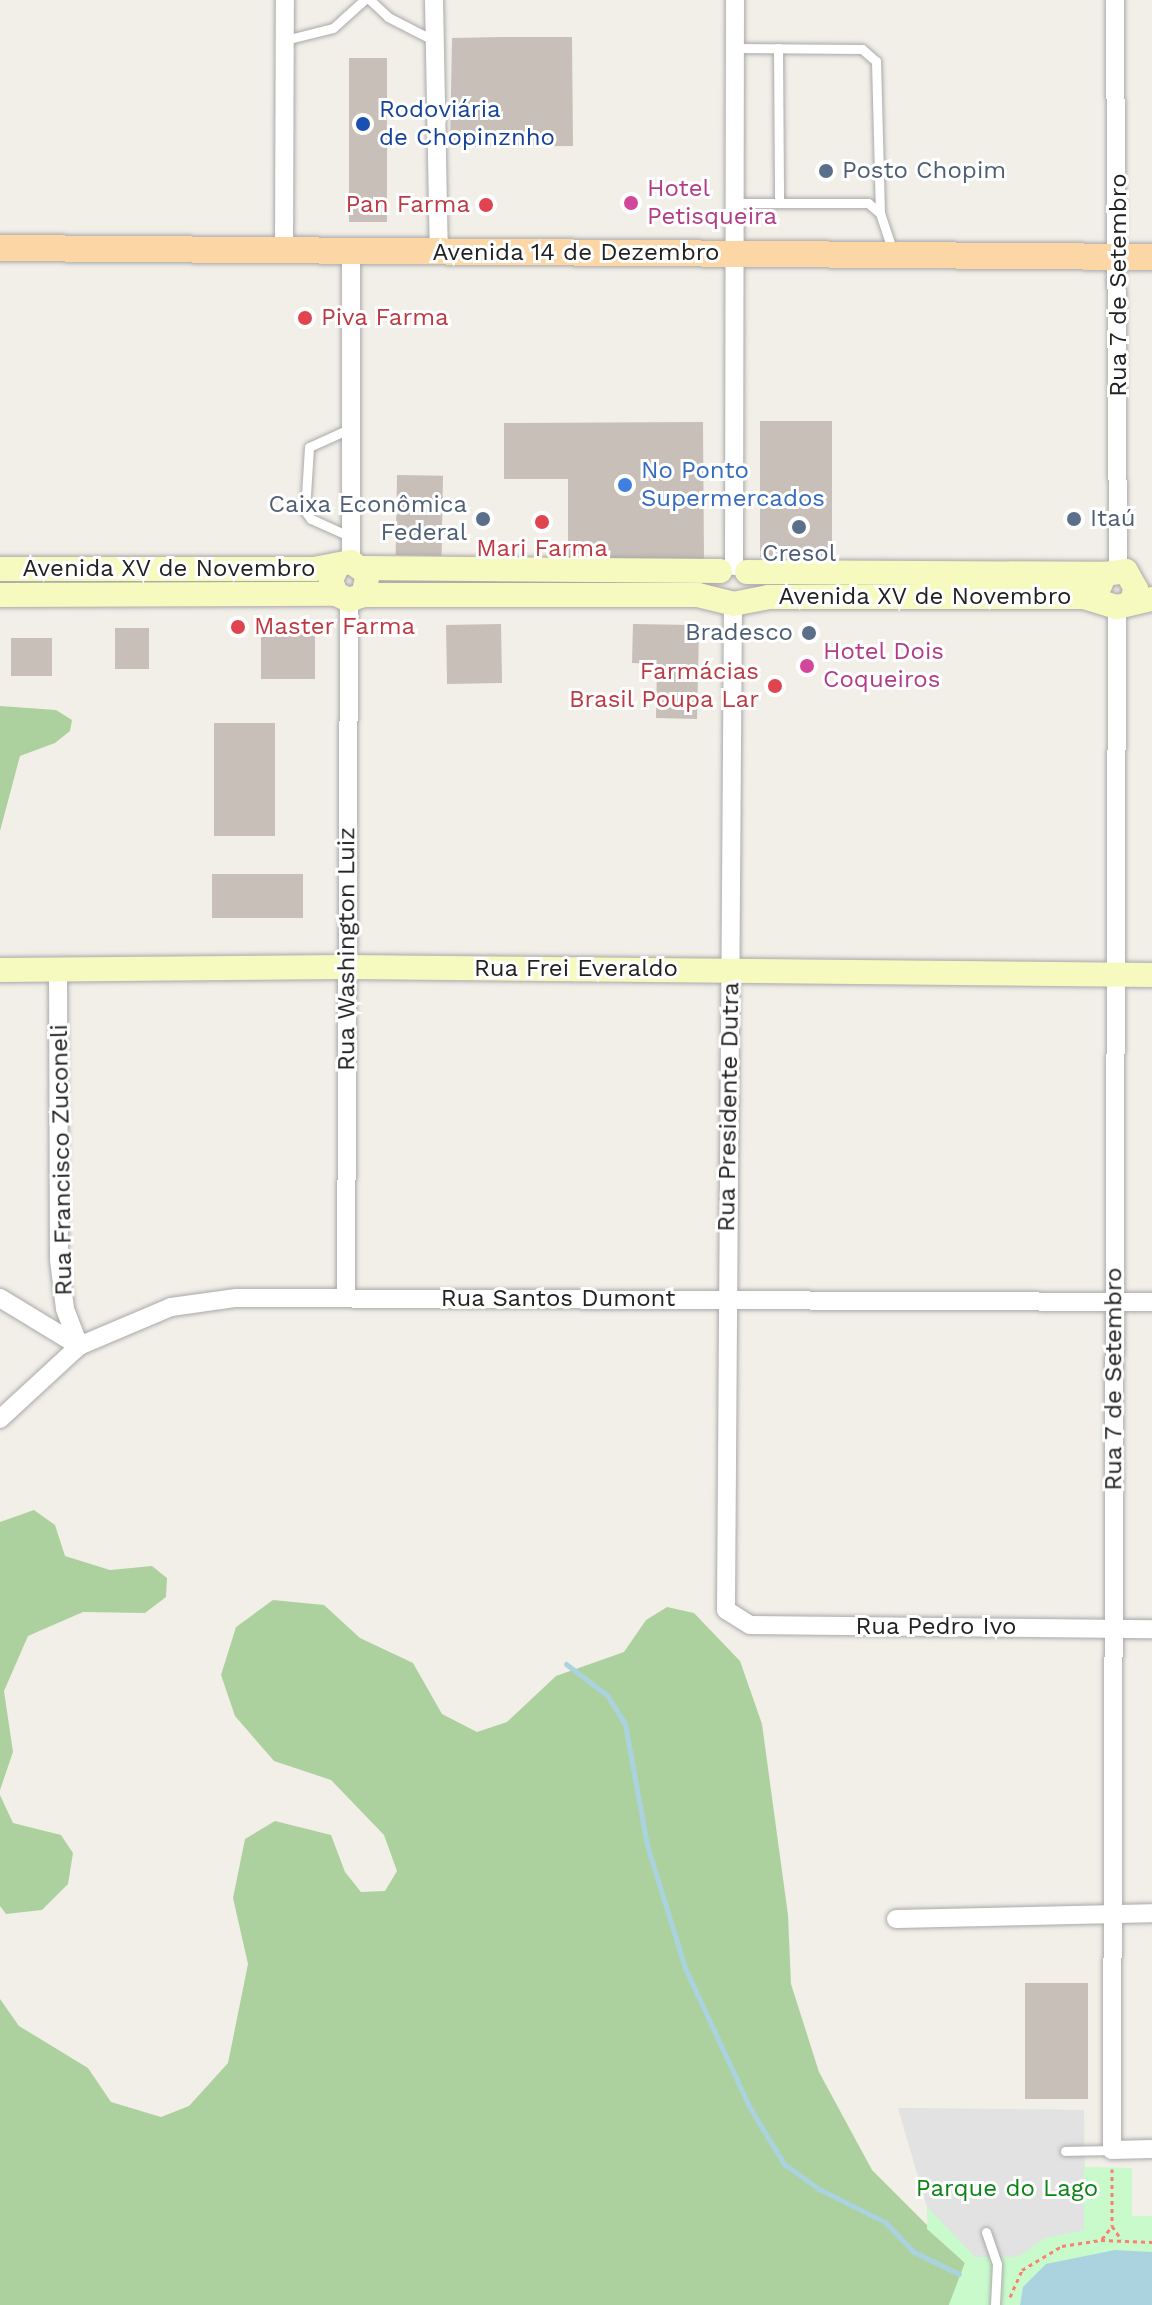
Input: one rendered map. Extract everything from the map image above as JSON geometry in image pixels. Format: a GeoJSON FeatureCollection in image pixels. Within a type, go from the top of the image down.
{"type":"FeatureCollection","features":[{"type":"Feature","properties":{"kind":"main road","name":"Avenida 14 de Dezembro"},"geometry":{"type":"LineString","coordinates":[[0,248],[1152,257]]}},
{"type":"Feature","properties":{"kind":"main road","name":"Avenida XV de Novembro"},"geometry":{"type":"LineString","coordinates":[[0,569],[351,566],[1127,574]]}},
{"type":"Feature","properties":{"kind":"main road"},"geometry":{"type":"LineString","coordinates":[[351,566],[369,582],[350,596],[331,580],[351,566]]}},
{"type":"Feature","properties":{"kind":"main road"},"geometry":{"type":"LineString","coordinates":[[734,570],[752,585],[733,600],[714,584],[734,570]]}},
{"type":"Feature","properties":{"kind":"main road"},"geometry":{"type":"LineString","coordinates":[[1127,574],[1136,589],[1126,602],[1099,588],[1127,574]]}},
{"type":"Feature","properties":{"kind":"main road","name":"Avenida XV de Novembro"},"geometry":{"type":"LineString","coordinates":[[0,595],[1126,602]]}},
{"type":"Feature","properties":{"kind":"main road","name":"Rua Frei Everaldo"},"geometry":{"type":"LineString","coordinates":[[0,970],[347,967],[1152,975]]}},
{"type":"Feature","properties":{"kind":"street"},"geometry":{"type":"LineString","coordinates":[[284,250],[285,0]]}},
{"type":"Feature","properties":{"kind":"street"},"geometry":{"type":"LineString","coordinates":[[434,0],[439,252]]}},
{"type":"Feature","properties":{"kind":"street"},"geometry":{"type":"LineString","coordinates":[[734,570],[735,0]]}},
{"type":"Feature","properties":{"kind":"street","name":"Rua 7 de Setembro"},"geometry":{"type":"LineString","coordinates":[[1115,0],[1127,574]]}},
{"type":"Feature","properties":{"kind":"street"},"geometry":{"type":"LineString","coordinates":[[351,251],[351,566]]}},
{"type":"Feature","properties":{"kind":"street","name":"Rua Washington Luiz"},"geometry":{"type":"LineString","coordinates":[[346,1298],[350,596]]}},
{"type":"Feature","properties":{"kind":"street","name":"Rua Presidente Dutra"},"geometry":{"type":"LineString","coordinates":[[726,1610],[733,600]]}},
{"type":"Feature","properties":{"kind":"street","name":"Rua 7 de Setembro"},"geometry":{"type":"LineString","coordinates":[[1112,2158],[1116,1913],[1115,975],[1126,602]]}},
{"type":"Feature","properties":{"kind":"street","name":"Rua Francisco Zuconeli"},"geometry":{"type":"LineString","coordinates":[[58,971],[59,1260],[65,1309],[79,1346]]}},
{"type":"Feature","properties":{"kind":"street"},"geometry":{"type":"LineString","coordinates":[[0,1298],[79,1346]]}},
{"type":"Feature","properties":{"kind":"street","name":"Rua Santos Dumont"},"geometry":{"type":"LineString","coordinates":[[0,1419],[79,1346],[171,1307],[236,1298],[1152,1302]]}},
{"type":"Feature","properties":{"kind":"street","name":"Rua Pedro Ivo"},"geometry":{"type":"LineString","coordinates":[[726,1610],[750,1625],[1152,1629]]}},
{"type":"Feature","properties":{"kind":"street"},"geometry":{"type":"LineString","coordinates":[[896,1919],[1152,1913]]}},
{"type":"Feature","properties":{"kind":"street"},"geometry":{"type":"LineString","coordinates":[[1112,2158],[1152,2149]]}},
{"type":"Feature","properties":{"kind":"lane"},"geometry":{"type":"LineString","coordinates":[[285,40],[333,28],[367,0],[388,17],[435,41]]}},
{"type":"Feature","properties":{"kind":"lane"},"geometry":{"type":"LineString","coordinates":[[735,48],[862,49],[876,61],[880,213],[894,255]]}},
{"type":"Feature","properties":{"kind":"lane"},"geometry":{"type":"LineString","coordinates":[[778,48],[779,203]]}},
{"type":"Feature","properties":{"kind":"lane"},"geometry":{"type":"LineString","coordinates":[[735,203],[868,203],[880,213]]}},
{"type":"Feature","properties":{"kind":"lane"},"geometry":{"type":"LineString","coordinates":[[351,428],[309,447],[305,511],[311,519],[351,537]]}},
{"type":"Feature","properties":{"kind":"lane"},"geometry":{"type":"LineString","coordinates":[[1065,2151],[1112,2158]]}},
{"type":"Feature","properties":{"kind":"lane"},"geometry":{"type":"LineString","coordinates":[[986,2232],[997,2264],[995,2305]]}},
{"type":"Feature","properties":{"kind":"path"},"geometry":{"type":"LineString","coordinates":[[1112,2158],[1112,2226],[1122,2239]]}},
{"type":"Feature","properties":{"kind":"path"},"geometry":{"type":"LineString","coordinates":[[1101,2240],[1112,2226]]}},
{"type":"Feature","properties":{"kind":"path"},"geometry":{"type":"LineString","coordinates":[[1009,2305],[1013,2284],[1037,2257],[1062,2246],[1101,2240],[1152,2242]]}},
{"type":"Feature","properties":{"kind":"green space"},"geometry":{"type":"Polygon","coordinates":[[[0,706],[56,710],[72,720],[70,731],[55,743],[20,756],[0,831],[0,706]]]}},
{"type":"Feature","properties":{"kind":"green space"},"geometry":{"type":"Polygon","coordinates":[[[34,1510],[55,1525],[65,1556],[110,1570],[152,1566],[167,1578],[166,1597],[145,1613],[83,1612],[28,1636],[4,1691],[13,1752],[0,1790],[0,1522],[34,1510]]]}},
{"type":"Feature","properties":{"kind":"green space"},"geometry":{"type":"Polygon","coordinates":[[[273,1600],[324,1605],[360,1638],[413,1663],[442,1714],[477,1732],[507,1722],[556,1676],[624,1652],[646,1620],[667,1607],[694,1613],[740,1661],[762,1724],[788,1915],[791,1984],[819,2072],[872,2170],[965,2263],[949,2305],[0,2305],[0,1999],[19,2026],[88,2068],[111,2102],[161,2117],[189,2106],[228,2063],[248,1964],[233,1898],[245,1839],[275,1821],[331,1835],[345,1872],[361,1892],[385,1891],[397,1871],[384,1835],[331,1780],[274,1761],[235,1716],[221,1675],[236,1627],[273,1600]]]}},
{"type":"Feature","properties":{"kind":"green space"},"geometry":{"type":"Polygon","coordinates":[[[0,1795],[13,1823],[61,1835],[73,1853],[68,1884],[42,1910],[6,1914],[0,1906],[0,1795]]]}},
{"type":"Feature","properties":{"kind":"green space","name":"Parque do Lago"},"geometry":{"type":"Polygon","coordinates":[[[898,2108],[1084,2110],[1085,2167],[1132,2168],[1132,2216],[1152,2216],[1152,2305],[949,2305],[965,2263],[927,2229],[927,2207],[898,2108]]]}},
{"type":"Feature","properties":{"kind":"shaded area"},"geometry":{"type":"Polygon","coordinates":[[[898,2108],[1084,2110],[1084,2230],[1045,2238],[1018,2257],[975,2257],[927,2207],[898,2108]]]}},
{"type":"Feature","properties":{"kind":"water"},"geometry":{"type":"Polygon","coordinates":[[[1115,2250],[1152,2252],[1152,2305],[1020,2305],[1023,2287],[1046,2264],[1115,2250]]]}},
{"type":"Feature","properties":{"kind":"building"},"geometry":{"type":"Polygon","coordinates":[[[572,37],[573,146],[450,147],[452,38],[572,37]]]}},
{"type":"Feature","properties":{"kind":"building"},"geometry":{"type":"Polygon","coordinates":[[[349,58],[387,58],[387,222],[349,222],[349,58]]]}},
{"type":"Feature","properties":{"kind":"building"},"geometry":{"type":"Polygon","coordinates":[[[760,421],[832,421],[832,557],[760,557],[760,421]]]}},
{"type":"Feature","properties":{"kind":"building"},"geometry":{"type":"Polygon","coordinates":[[[703,422],[704,561],[568,561],[568,479],[504,479],[504,423],[703,422]]]}},
{"type":"Feature","properties":{"kind":"building"},"geometry":{"type":"Polygon","coordinates":[[[397,475],[443,476],[442,556],[396,555],[397,475]]]}},
{"type":"Feature","properties":{"kind":"building"},"geometry":{"type":"Polygon","coordinates":[[[501,624],[502,683],[447,684],[446,625],[501,624]]]}},
{"type":"Feature","properties":{"kind":"building"},"geometry":{"type":"Polygon","coordinates":[[[633,624],[692,625],[699,630],[697,719],[656,718],[657,664],[632,663],[633,624]]]}},
{"type":"Feature","properties":{"kind":"building"},"geometry":{"type":"Polygon","coordinates":[[[261,625],[315,625],[315,679],[261,679],[261,625]]]}},
{"type":"Feature","properties":{"kind":"building"},"geometry":{"type":"Polygon","coordinates":[[[115,628],[149,628],[149,669],[115,669],[115,628]]]}},
{"type":"Feature","properties":{"kind":"building"},"geometry":{"type":"Polygon","coordinates":[[[11,638],[52,638],[52,676],[11,676],[11,638]]]}},
{"type":"Feature","properties":{"kind":"building"},"geometry":{"type":"Polygon","coordinates":[[[214,723],[275,723],[275,836],[214,836],[214,723]]]}},
{"type":"Feature","properties":{"kind":"building"},"geometry":{"type":"Polygon","coordinates":[[[212,874],[303,874],[303,918],[212,918],[212,874]]]}},
{"type":"Feature","properties":{"kind":"building"},"geometry":{"type":"Polygon","coordinates":[[[1025,1983],[1088,1983],[1088,2099],[1025,2099],[1025,1983]]]}},
{"type":"Feature","properties":{"kind":"waterway"},"geometry":{"type":"LineString","coordinates":[[566,1664],[607,1695],[625,1724],[647,1845],[685,1968],[750,2108],[784,2164],[819,2189],[885,2222],[914,2252],[959,2274]]}},
{"type":"Feature","properties":{"kind":"place","name":"Rodoviária de Chopinznho"},"geometry":{"type":"Point","coordinates":[363,124]}},
{"type":"Feature","properties":{"kind":"place","name":"Posto Chopim"},"geometry":{"type":"Point","coordinates":[826,171]}},
{"type":"Feature","properties":{"kind":"place","name":"Hotel Petisqueira"},"geometry":{"type":"Point","coordinates":[631,203]}},
{"type":"Feature","properties":{"kind":"place","name":"Pan Farma"},"geometry":{"type":"Point","coordinates":[486,205]}},
{"type":"Feature","properties":{"kind":"place","name":"Piva Farma"},"geometry":{"type":"Point","coordinates":[305,318]}},
{"type":"Feature","properties":{"kind":"place","name":"No Ponto Supermercados"},"geometry":{"type":"Point","coordinates":[625,485]}},
{"type":"Feature","properties":{"kind":"place","name":"Caixa Econômica Federal"},"geometry":{"type":"Point","coordinates":[483,519]}},
{"type":"Feature","properties":{"kind":"place","name":"Itaú"},"geometry":{"type":"Point","coordinates":[1074,519]}},
{"type":"Feature","properties":{"kind":"place","name":"Mari Farma"},"geometry":{"type":"Point","coordinates":[542,522]}},
{"type":"Feature","properties":{"kind":"place","name":"Cresol"},"geometry":{"type":"Point","coordinates":[799,527]}},
{"type":"Feature","properties":{"kind":"place","name":"Master Farma"},"geometry":{"type":"Point","coordinates":[238,627]}},
{"type":"Feature","properties":{"kind":"place","name":"Bradesco"},"geometry":{"type":"Point","coordinates":[809,633]}},
{"type":"Feature","properties":{"kind":"place","name":"Hotel Dois Coqueiros"},"geometry":{"type":"Point","coordinates":[807,666]}},
{"type":"Feature","properties":{"kind":"place","name":"Farmácias Brasil Poupa Lar"},"geometry":{"type":"Point","coordinates":[775,686]}}]}
